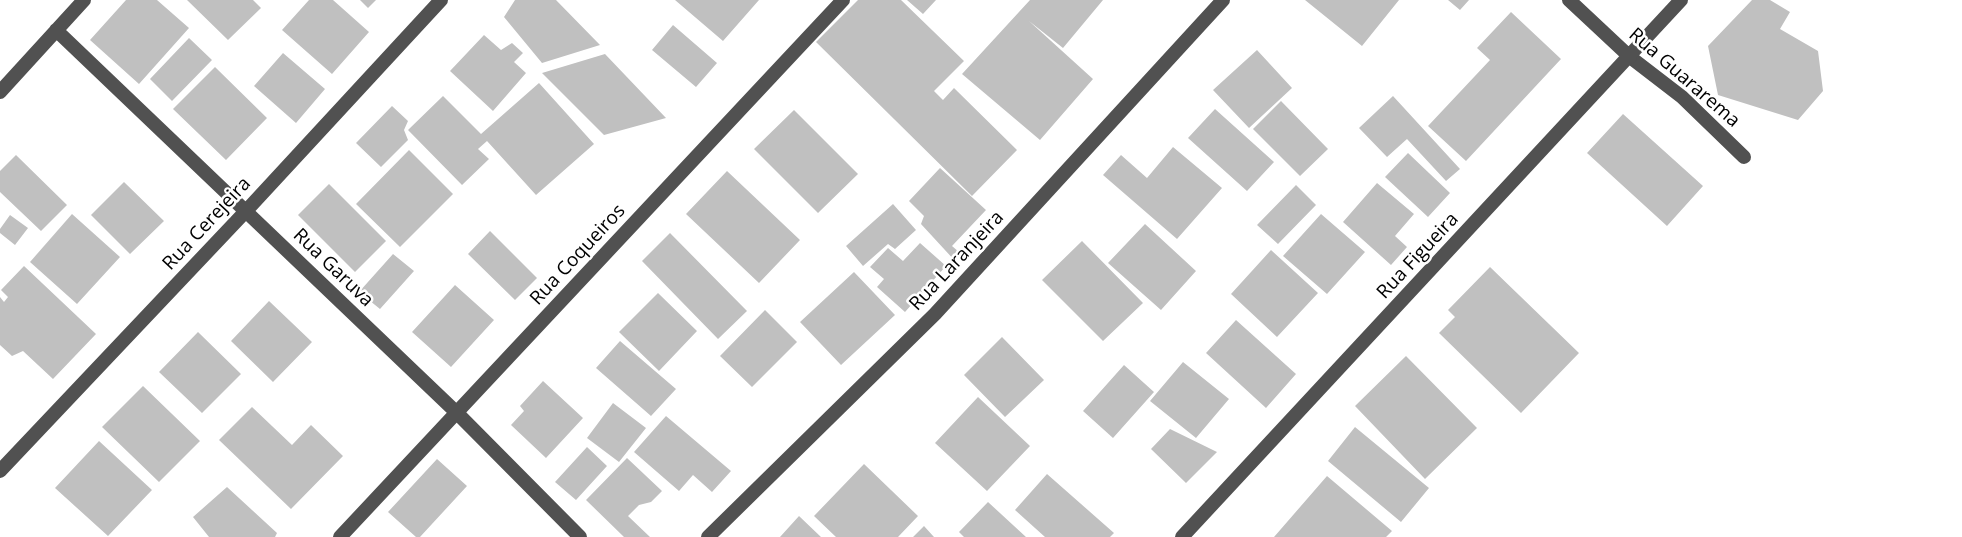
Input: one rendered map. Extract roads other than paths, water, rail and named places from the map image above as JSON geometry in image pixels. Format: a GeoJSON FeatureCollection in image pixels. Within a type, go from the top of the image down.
{"type":"FeatureCollection","features":[{"type":"Feature","properties":{"kind":"street"},"geometry":{"type":"LineString","coordinates":[[0,92],[84,0]]}},
{"type":"Feature","properties":{"kind":"street","name":"Rua Cerejeira"},"geometry":{"type":"LineString","coordinates":[[0,471],[441,0]]}},
{"type":"Feature","properties":{"kind":"street","name":"Rua Coqueiros"},"geometry":{"type":"LineString","coordinates":[[340,537],[843,0]]}},
{"type":"Feature","properties":{"kind":"street","name":"Rua Laranjeira"},"geometry":{"type":"LineString","coordinates":[[708,537],[935,314],[1223,0]]}},
{"type":"Feature","properties":{"kind":"street","name":"Rua Guararema"},"geometry":{"type":"LineString","coordinates":[[1569,0],[1630,57],[1682,97],[1744,157]]}},
{"type":"Feature","properties":{"kind":"street","name":"Rua Figueira"},"geometry":{"type":"LineString","coordinates":[[1182,537],[1681,0]]}},
{"type":"Feature","properties":{"kind":"street","name":"Rua Garuva"},"geometry":{"type":"LineString","coordinates":[[56,30],[457,413],[580,537]]}}]}
